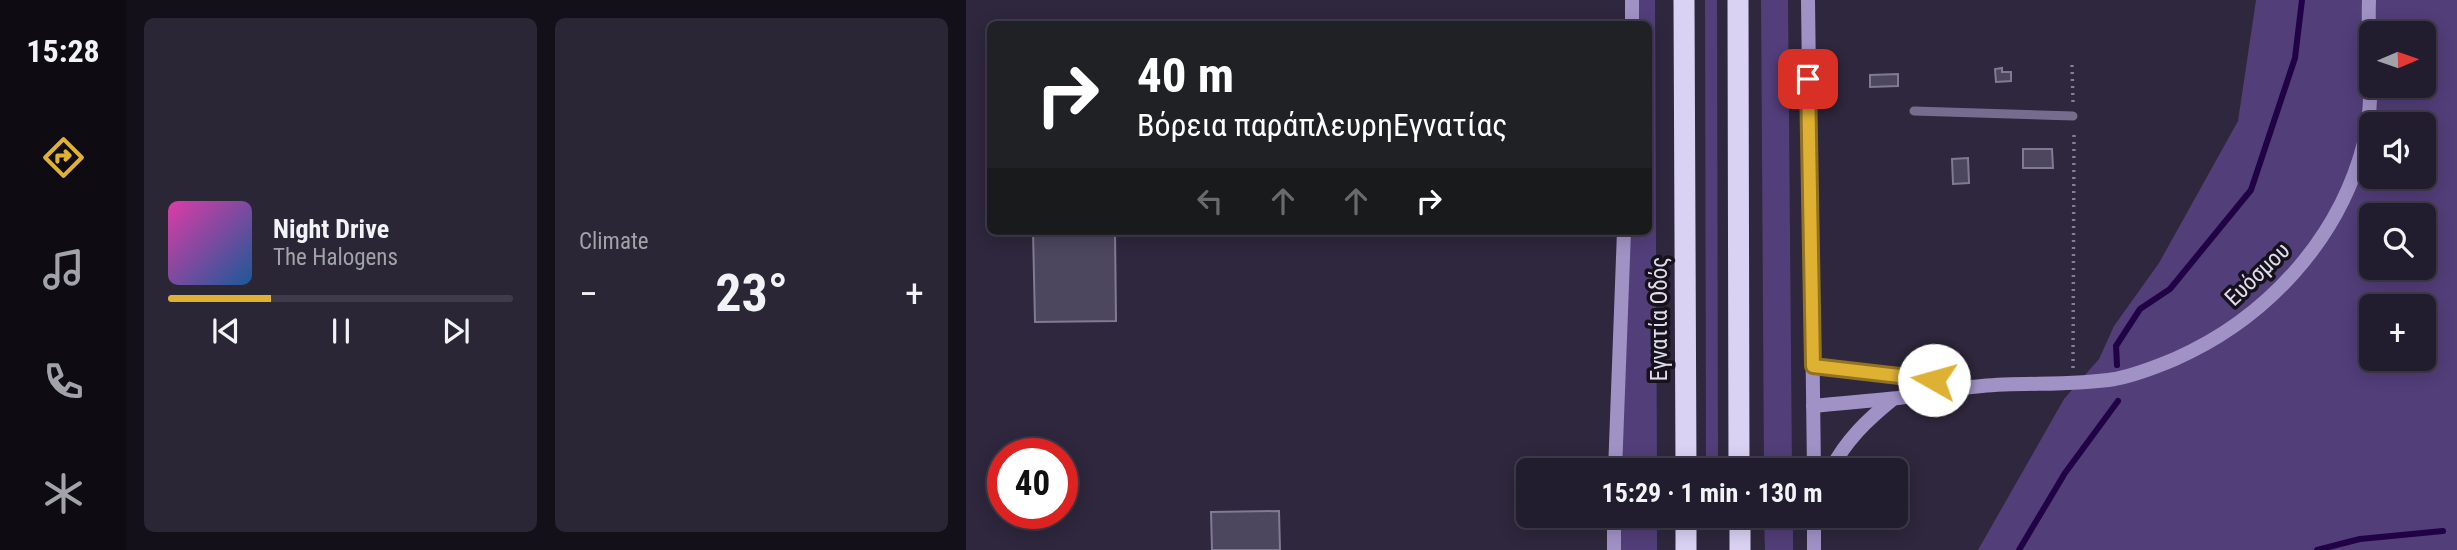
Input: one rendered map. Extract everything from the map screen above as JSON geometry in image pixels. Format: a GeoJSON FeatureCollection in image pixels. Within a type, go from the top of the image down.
{"type":"FeatureCollection","features":[{"type":"Feature","properties":{"kind":"highway","name":"Εγνατία Οδός"},"geometry":{"type":"LineString","coordinates":[[1684,0],[1686,458]]}},
{"type":"Feature","properties":{"kind":"highway"},"geometry":{"type":"LineString","coordinates":[[1738,0],[1740,458]]}},
{"type":"Feature","properties":{"kind":"highway"},"geometry":{"type":"LineString","coordinates":[[1686,528],[1686,550]]}},
{"type":"Feature","properties":{"kind":"highway"},"geometry":{"type":"LineString","coordinates":[[1740,528],[1740,550]]}},
{"type":"Feature","properties":{"kind":"street"},"geometry":{"type":"LineString","coordinates":[[1632,0],[1632,21]]}},
{"type":"Feature","properties":{"kind":"street"},"geometry":{"type":"LineString","coordinates":[[1808,0],[1814,458]]}},
{"type":"Feature","properties":{"kind":"street","name":"Ευόσμου"},"geometry":{"type":"LineString","coordinates":[[1982,386],[2116,379],[2157,366],[2198,348],[2236,325],[2283,286],[2304,263],[2332,221],[2354,177],[2365,141],[2369,104],[2368,1]]}},
{"type":"Feature","properties":{"kind":"street"},"geometry":{"type":"LineString","coordinates":[[1616,458],[1625,235]]}},
{"type":"Feature","properties":{"kind":"street"},"geometry":{"type":"LineString","coordinates":[[1813,366],[1982,386]]}},
{"type":"Feature","properties":{"kind":"street"},"geometry":{"type":"LineString","coordinates":[[1813,405],[1895,398],[1982,386]]}},
{"type":"Feature","properties":{"kind":"street"},"geometry":{"type":"LineString","coordinates":[[1837,458],[1855,432],[1895,398]]}},
{"type":"Feature","properties":{"kind":"street"},"geometry":{"type":"LineString","coordinates":[[1614,528],[1614,550]]}},
{"type":"Feature","properties":{"kind":"street"},"geometry":{"type":"LineString","coordinates":[[1814,528],[1814,550]]}},
{"type":"Feature","properties":{"kind":"lane"},"geometry":{"type":"LineString","coordinates":[[1914,111],[2073,116]]}},
{"type":"Feature","properties":{"kind":"path"},"geometry":{"type":"LineString","coordinates":[[2072,65],[2075,176],[2072,382]]}},
{"type":"Feature","properties":{"kind":"shaded area"},"geometry":{"type":"Polygon","coordinates":[[[1635,0],[1655,0],[1657,458],[1617,458],[1627,235],[1652,235],[1652,21],[1637,21],[1635,0]]]}},
{"type":"Feature","properties":{"kind":"shaded area"},"geometry":{"type":"Polygon","coordinates":[[[1705,0],[1717,0],[1718,458],[1706,458],[1705,0]]]}},
{"type":"Feature","properties":{"kind":"shaded area"},"geometry":{"type":"Polygon","coordinates":[[[1761,0],[1788,0],[1792,458],[1764,458],[1761,0]]]}},
{"type":"Feature","properties":{"kind":"shaded area"},"geometry":{"type":"Polygon","coordinates":[[[2256,0],[2457,0],[2457,550],[1978,550],[2064,399],[2099,359],[2114,326],[2159,263],[2238,121],[2256,0]]]}},
{"type":"Feature","properties":{"kind":"shaded area"},"geometry":{"type":"Polygon","coordinates":[[[1616,528],[1657,528],[1657,550],[1617,550],[1616,528]]]}},
{"type":"Feature","properties":{"kind":"shaded area"},"geometry":{"type":"Polygon","coordinates":[[[1764,528],[1793,528],[1793,550],[1765,550],[1764,528]]]}},
{"type":"Feature","properties":{"kind":"building"},"geometry":{"type":"Polygon","coordinates":[[[2002,68],[2002,72],[2011,72],[2011,81],[1996,82],[1995,69],[2002,68]]]}},
{"type":"Feature","properties":{"kind":"building"},"geometry":{"type":"Polygon","coordinates":[[[1898,74],[1898,86],[1870,87],[1870,75],[1898,74]]]}},
{"type":"Feature","properties":{"kind":"building"},"geometry":{"type":"Polygon","coordinates":[[[2023,149],[2052,149],[2053,168],[2023,168],[2023,149]]]}},
{"type":"Feature","properties":{"kind":"building"},"geometry":{"type":"Polygon","coordinates":[[[1968,158],[1969,183],[1953,184],[1952,159],[1968,158]]]}},
{"type":"Feature","properties":{"kind":"building"},"geometry":{"type":"Polygon","coordinates":[[[1033,235],[1115,235],[1116,321],[1035,322],[1033,235]]]}},
{"type":"Feature","properties":{"kind":"building"},"geometry":{"type":"Polygon","coordinates":[[[1279,511],[1280,550],[1212,550],[1211,512],[1279,511]]]}},
{"type":"Feature","properties":{"kind":"waterway"},"geometry":{"type":"LineString","coordinates":[[2117,365],[2116,346],[2140,309],[2170,289],[2251,190],[2295,58],[2302,0]]}},
{"type":"Feature","properties":{"kind":"waterway"},"geometry":{"type":"LineString","coordinates":[[2019,550],[2065,473],[2118,401]]}},
{"type":"Feature","properties":{"kind":"waterway"},"geometry":{"type":"LineString","coordinates":[[2317,550],[2360,539],[2443,531]]}},
{"type":"Feature","properties":{"kind":"route"},"geometry":{"type":"LineString","coordinates":[[1808,79],[1813,366],[1934,380]]}}]}
